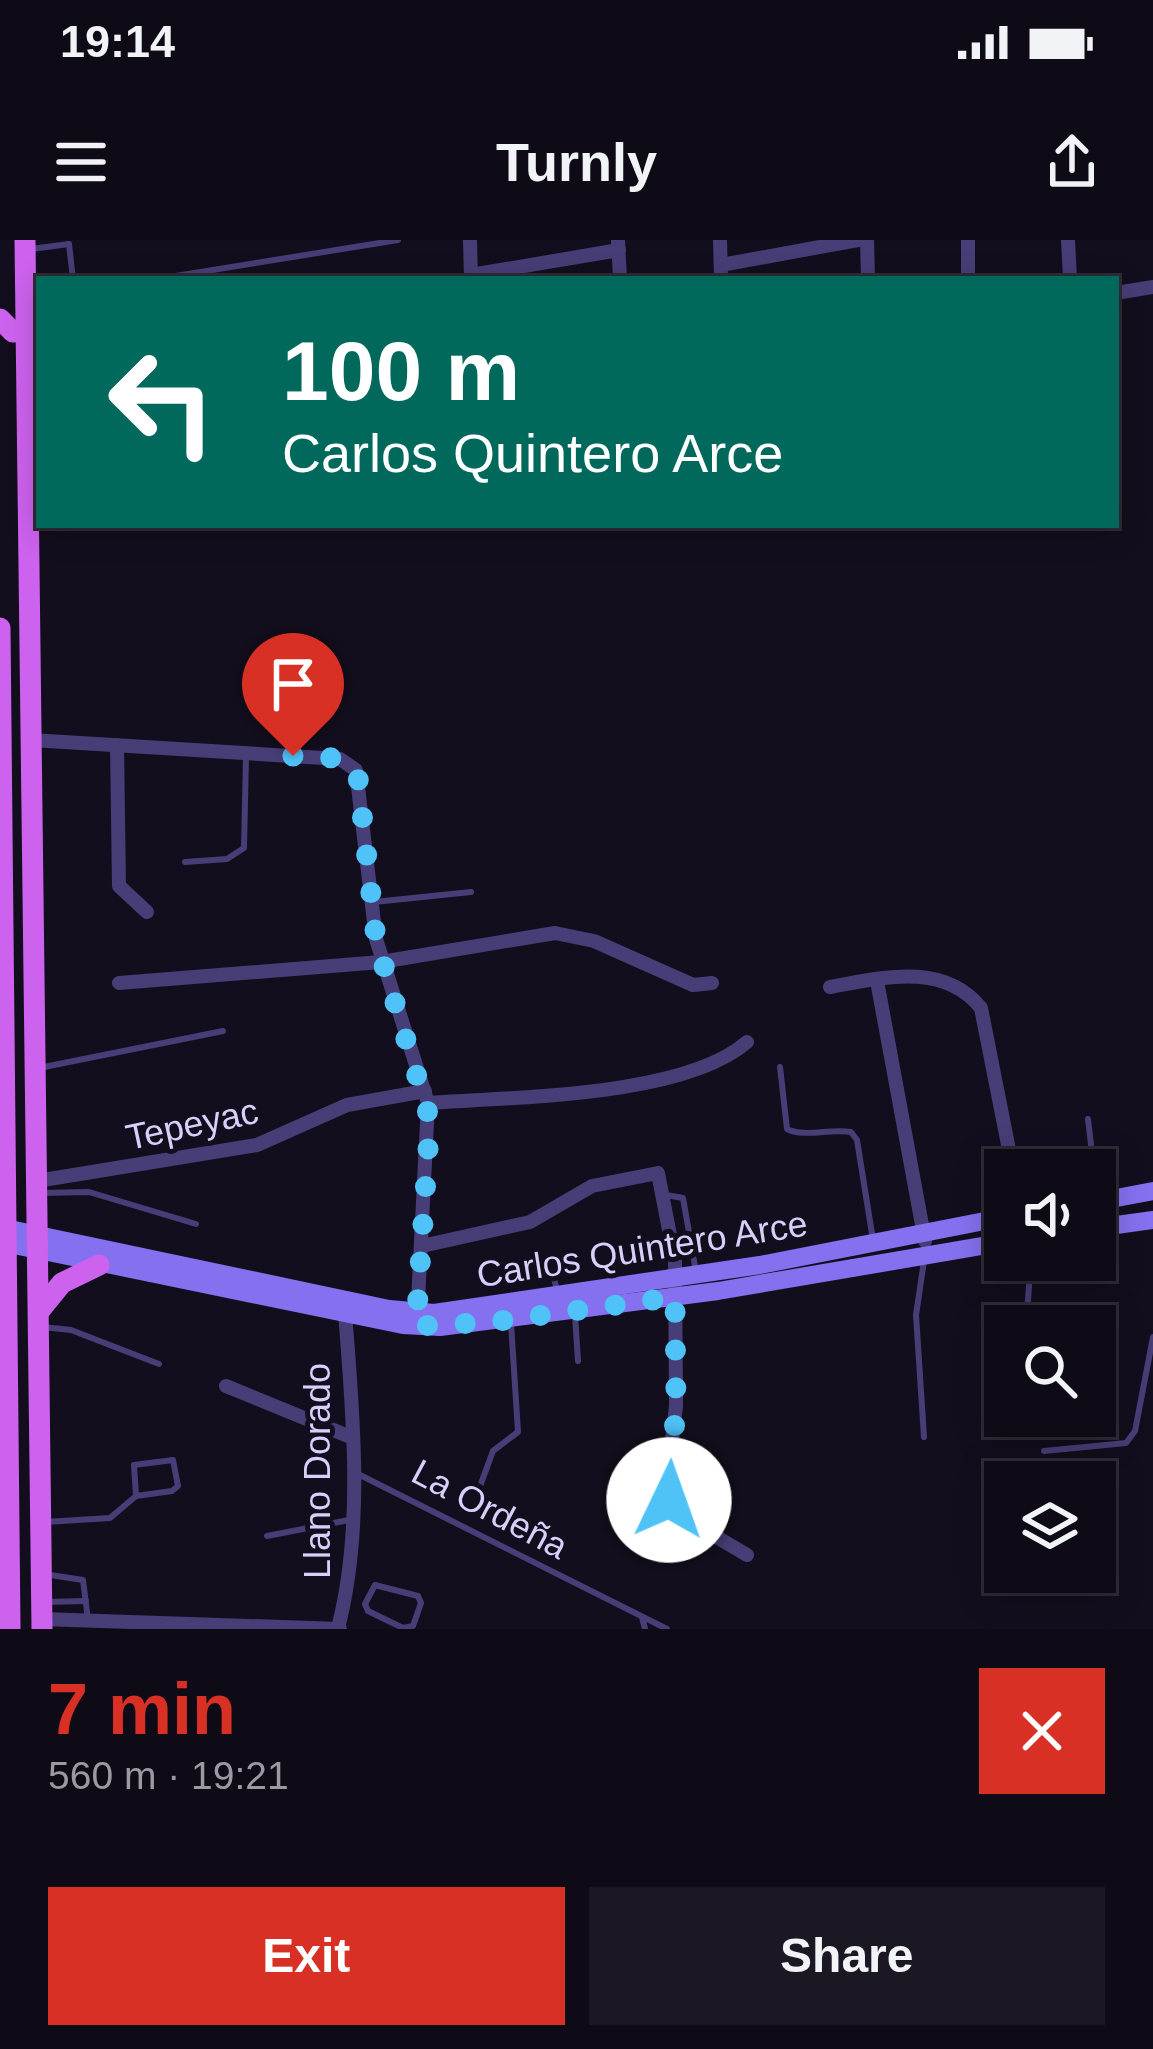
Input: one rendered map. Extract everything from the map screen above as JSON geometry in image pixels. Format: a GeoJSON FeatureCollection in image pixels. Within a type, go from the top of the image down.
{"type":"FeatureCollection","features":[{"type":"Feature","properties":{"kind":"main road"},"geometry":{"type":"LineString","coordinates":[[26,245],[33,298],[26,331],[33,400],[42,1617]]}},
{"type":"Feature","properties":{"kind":"main road"},"geometry":{"type":"LineString","coordinates":[[0,319],[13,332],[26,331]]}},
{"type":"Feature","properties":{"kind":"main road"},"geometry":{"type":"LineString","coordinates":[[0,628],[7,1628]]}},
{"type":"Feature","properties":{"kind":"main road"},"geometry":{"type":"LineString","coordinates":[[1116,1197],[1153,1191]]}},
{"type":"Feature","properties":{"kind":"main road"},"geometry":{"type":"LineString","coordinates":[[1116,1225],[1153,1220]]}},
{"type":"Feature","properties":{"kind":"main road","name":"Carlos Quintero Arce"},"geometry":{"type":"LineString","coordinates":[[37,1243],[99,1265],[211,1279],[345,1313],[511,1320],[574,1311],[984,1221]]}},
{"type":"Feature","properties":{"kind":"main road","name":"Carlos Quintero Arce"},"geometry":{"type":"LineString","coordinates":[[3,1236],[417,1319],[559,1297],[675,1288]]}},
{"type":"Feature","properties":{"kind":"main road","name":"Carlos Quintero Arce"},"geometry":{"type":"LineString","coordinates":[[696,1284],[925,1258],[984,1246]]}},
{"type":"Feature","properties":{"kind":"main road"},"geometry":{"type":"LineString","coordinates":[[40,1318],[62,1283],[99,1265]]}},
{"type":"Feature","properties":{"kind":"street"},"geometry":{"type":"LineString","coordinates":[[470,240],[471,276]]}},
{"type":"Feature","properties":{"kind":"street"},"geometry":{"type":"LineString","coordinates":[[720,240],[721,272],[820,243],[863,240],[868,276]]}},
{"type":"Feature","properties":{"kind":"street"},"geometry":{"type":"LineString","coordinates":[[968,240],[968,276]]}},
{"type":"Feature","properties":{"kind":"street"},"geometry":{"type":"LineString","coordinates":[[1068,240],[1070,276]]}},
{"type":"Feature","properties":{"kind":"street"},"geometry":{"type":"LineString","coordinates":[[476,276],[618,245],[620,276]]}},
{"type":"Feature","properties":{"kind":"street"},"geometry":{"type":"LineString","coordinates":[[1119,293],[1153,287]]}},
{"type":"Feature","properties":{"kind":"street"},"geometry":{"type":"LineString","coordinates":[[32,740],[352,764],[360,787],[370,902],[381,962],[427,1097],[417,1319]]}},
{"type":"Feature","properties":{"kind":"street"},"geometry":{"type":"LineString","coordinates":[[117,746],[119,886],[148,912]]}},
{"type":"Feature","properties":{"kind":"street"},"geometry":{"type":"LineString","coordinates":[[119,983],[381,962],[555,934],[594,941],[687,984],[712,983]]}},
{"type":"Feature","properties":{"kind":"street"},"geometry":{"type":"LineString","coordinates":[[830,987],[931,976],[981,1008],[1009,1149]]}},
{"type":"Feature","properties":{"kind":"street"},"geometry":{"type":"LineString","coordinates":[[878,981],[923,1209],[925,1258]]}},
{"type":"Feature","properties":{"kind":"street","name":"Tepeyac"},"geometry":{"type":"LineString","coordinates":[[37,1187],[257,1145],[347,1105],[623,1085],[718,1065],[747,1042]]}},
{"type":"Feature","properties":{"kind":"street"},"geometry":{"type":"LineString","coordinates":[[422,1246],[530,1222],[592,1186],[658,1173],[666,1195],[675,1288],[676,1406],[669,1500],[676,1513],[747,1555]]}},
{"type":"Feature","properties":{"kind":"street","name":"Llano Dorado"},"geometry":{"type":"LineString","coordinates":[[339,1629],[347,1595],[353,1438],[345,1313]]}},
{"type":"Feature","properties":{"kind":"street"},"geometry":{"type":"LineString","coordinates":[[226,1386],[353,1438]]}},
{"type":"Feature","properties":{"kind":"street"},"geometry":{"type":"LineString","coordinates":[[42,1617],[339,1629]]}},
{"type":"Feature","properties":{"kind":"lane"},"geometry":{"type":"LineString","coordinates":[[176,276],[398,240]]}},
{"type":"Feature","properties":{"kind":"lane"},"geometry":{"type":"LineString","coordinates":[[26,245],[69,242],[73,276]]}},
{"type":"Feature","properties":{"kind":"lane"},"geometry":{"type":"LineString","coordinates":[[185,862],[227,859],[244,848],[246,753]]}},
{"type":"Feature","properties":{"kind":"lane"},"geometry":{"type":"LineString","coordinates":[[370,902],[471,892]]}},
{"type":"Feature","properties":{"kind":"lane"},"geometry":{"type":"LineString","coordinates":[[36,1069],[223,1030]]}},
{"type":"Feature","properties":{"kind":"lane"},"geometry":{"type":"LineString","coordinates":[[780,1066],[787,1129],[800,1133],[836,1129],[851,1132],[857,1140],[874,1243]]}},
{"type":"Feature","properties":{"kind":"lane"},"geometry":{"type":"LineString","coordinates":[[1088,1119],[1092,1149]]}},
{"type":"Feature","properties":{"kind":"lane"},"geometry":{"type":"LineString","coordinates":[[37,1187],[89,1192],[196,1224]]}},
{"type":"Feature","properties":{"kind":"lane"},"geometry":{"type":"LineString","coordinates":[[666,1195],[683,1198],[696,1284]]}},
{"type":"Feature","properties":{"kind":"lane"},"geometry":{"type":"LineString","coordinates":[[924,1436],[916,1316],[925,1258]]}},
{"type":"Feature","properties":{"kind":"lane"},"geometry":{"type":"LineString","coordinates":[[508,1276],[551,1271],[559,1297]]}},
{"type":"Feature","properties":{"kind":"lane"},"geometry":{"type":"LineString","coordinates":[[574,1311],[578,1361]]}},
{"type":"Feature","properties":{"kind":"lane"},"geometry":{"type":"LineString","coordinates":[[40,1318],[159,1364]]}},
{"type":"Feature","properties":{"kind":"lane"},"geometry":{"type":"LineString","coordinates":[[479,1489],[493,1451],[518,1432],[511,1320]]}},
{"type":"Feature","properties":{"kind":"lane"},"geometry":{"type":"LineString","coordinates":[[1044,1450],[1126,1443],[1135,1431],[1153,1337]]}},
{"type":"Feature","properties":{"kind":"lane"},"geometry":{"type":"LineString","coordinates":[[41,1522],[110,1518],[136,1496],[176,1489],[175,1463],[168,1459],[134,1465],[136,1496]]}},
{"type":"Feature","properties":{"kind":"lane","name":"La Ordeña"},"geometry":{"type":"LineString","coordinates":[[352,1472],[667,1629]]}},
{"type":"Feature","properties":{"kind":"lane"},"geometry":{"type":"LineString","coordinates":[[267,1536],[350,1520]]}},
{"type":"Feature","properties":{"kind":"lane"},"geometry":{"type":"LineString","coordinates":[[42,1574],[79,1576],[88,1620]]}},
{"type":"Feature","properties":{"kind":"lane"},"geometry":{"type":"LineString","coordinates":[[375,1585],[418,1596],[421,1603],[415,1624],[407,1628],[368,1611],[366,1599],[375,1585]]}},
{"type":"Feature","properties":{"kind":"lane"},"geometry":{"type":"LineString","coordinates":[[347,1595],[366,1599]]}},
{"type":"Feature","properties":{"kind":"lane"},"geometry":{"type":"LineString","coordinates":[[42,1617],[86,1601]]}},
{"type":"Feature","properties":{"kind":"lane"},"geometry":{"type":"LineString","coordinates":[[642,1617],[645,1629]]}},
{"type":"Feature","properties":{"kind":"route"},"geometry":{"type":"LineString","coordinates":[[293,756],[340,759],[352,764],[358,777],[376,939],[430,1120],[416,1326],[492,1322],[675,1297],[676,1406],[666,1491],[669,1500]]}}]}
